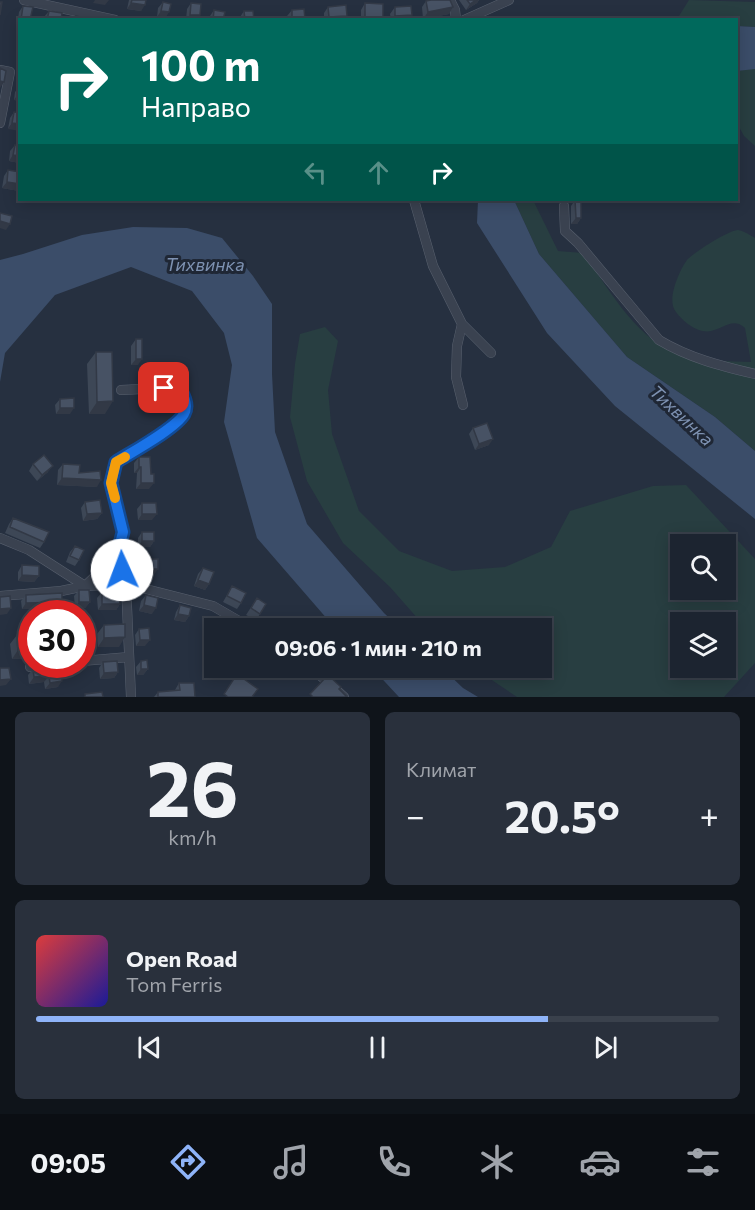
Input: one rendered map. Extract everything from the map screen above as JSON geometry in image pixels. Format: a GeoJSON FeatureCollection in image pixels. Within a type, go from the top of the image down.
{"type":"FeatureCollection","features":[{"type":"Feature","properties":{"kind":"street"},"geometry":{"type":"LineString","coordinates":[[24,0],[107,18]]}},
{"type":"Feature","properties":{"kind":"street"},"geometry":{"type":"LineString","coordinates":[[450,0],[456,18]]}},
{"type":"Feature","properties":{"kind":"street"},"geometry":{"type":"LineString","coordinates":[[468,18],[509,0]]}},
{"type":"Feature","properties":{"kind":"street"},"geometry":{"type":"LineString","coordinates":[[0,70],[10,72],[0,123]]}},
{"type":"Feature","properties":{"kind":"street"},"geometry":{"type":"LineString","coordinates":[[414,201],[433,266],[462,324],[491,353]]}},
{"type":"Feature","properties":{"kind":"street"},"geometry":{"type":"LineString","coordinates":[[564,206],[567,234],[578,243],[659,340],[675,350],[705,361],[755,374]]}},
{"type":"Feature","properties":{"kind":"street"},"geometry":{"type":"LineString","coordinates":[[462,324],[456,377],[463,405]]}},
{"type":"Feature","properties":{"kind":"street"},"geometry":{"type":"LineString","coordinates":[[121,390],[164,388],[181,391],[186,400],[184,414],[171,427],[116,462],[111,483],[123,532],[117,556],[126,584],[131,697]]}},
{"type":"Feature","properties":{"kind":"street"},"geometry":{"type":"LineString","coordinates":[[0,538],[29,550],[85,586]]}},
{"type":"Feature","properties":{"kind":"street"},"geometry":{"type":"LineString","coordinates":[[85,586],[117,556]]}},
{"type":"Feature","properties":{"kind":"street"},"geometry":{"type":"LineString","coordinates":[[0,596],[61,591],[85,586],[126,584],[213,606],[234,618]]}},
{"type":"Feature","properties":{"kind":"street"},"geometry":{"type":"LineString","coordinates":[[96,661],[129,657]]}},
{"type":"Feature","properties":{"kind":"street"},"geometry":{"type":"LineString","coordinates":[[323,678],[344,697]]}},
{"type":"Feature","properties":{"kind":"green space"},"geometry":{"type":"Polygon","coordinates":[[[689,0],[755,2],[755,27],[738,26],[738,18],[680,18],[679,16],[689,0]]]}},
{"type":"Feature","properties":{"kind":"green space"},"geometry":{"type":"Polygon","coordinates":[[[755,69],[755,146],[744,136],[738,125],[738,71],[755,69]]]}},
{"type":"Feature","properties":{"kind":"green space"},"geometry":{"type":"Polygon","coordinates":[[[514,201],[533,201],[558,251],[583,253],[627,314],[653,340],[669,350],[694,359],[751,362],[745,328],[732,323],[711,331],[701,331],[679,316],[672,301],[680,271],[696,252],[733,231],[738,230],[755,238],[755,451],[715,417],[627,357],[539,254],[514,201]]]}},
{"type":"Feature","properties":{"kind":"green space"},"geometry":{"type":"Polygon","coordinates":[[[325,327],[338,341],[328,390],[332,434],[359,511],[399,551],[452,571],[505,567],[551,547],[570,511],[653,486],[686,485],[732,534],[670,534],[670,600],[736,600],[736,539],[755,559],[755,663],[724,697],[517,697],[489,678],[552,678],[552,618],[417,618],[390,587],[343,543],[307,481],[290,417],[300,334],[325,327]]]}},
{"type":"Feature","properties":{"kind":"water"},"geometry":{"type":"Polygon","coordinates":[[[738,26],[755,27],[755,69],[738,71],[738,26]]]}},
{"type":"Feature","properties":{"kind":"water","name":"Тихвинка"},"geometry":{"type":"Polygon","coordinates":[[[478,201],[514,201],[539,254],[627,357],[715,417],[755,451],[755,519],[615,406],[547,333],[477,223],[478,201]]]}},
{"type":"Feature","properties":{"kind":"water","name":"Тихвинка"},"geometry":{"type":"Polygon","coordinates":[[[133,227],[187,228],[222,238],[253,276],[272,304],[275,432],[307,524],[389,618],[326,618],[257,538],[224,422],[232,365],[224,333],[192,291],[131,267],[55,295],[5,353],[0,382],[0,260],[82,235],[133,227]]]}},
{"type":"Feature","properties":{"kind":"water"},"geometry":{"type":"Polygon","coordinates":[[[381,678],[452,678],[478,697],[399,697],[381,678]]]}},
{"type":"Feature","properties":{"kind":"building"},"geometry":{"type":"Polygon","coordinates":[[[132,0],[146,0],[145,5],[131,3],[132,0]]]}},
{"type":"Feature","properties":{"kind":"building"},"geometry":{"type":"Polygon","coordinates":[[[450,0],[453,7],[428,12],[426,1],[450,0]]]}},
{"type":"Feature","properties":{"kind":"building"},"geometry":{"type":"Polygon","coordinates":[[[163,2],[171,4],[169,12],[161,11],[163,2]]]}},
{"type":"Feature","properties":{"kind":"building"},"geometry":{"type":"Polygon","coordinates":[[[191,3],[201,4],[200,15],[190,15],[191,3]]]}},
{"type":"Feature","properties":{"kind":"building"},"geometry":{"type":"Polygon","coordinates":[[[365,3],[383,4],[383,17],[365,17],[365,3]]]}},
{"type":"Feature","properties":{"kind":"building"},"geometry":{"type":"Polygon","coordinates":[[[346,5],[347,16],[329,17],[328,7],[346,5]]]}},
{"type":"Feature","properties":{"kind":"building"},"geometry":{"type":"Polygon","coordinates":[[[23,6],[33,7],[30,18],[21,18],[23,6]]]}},
{"type":"Feature","properties":{"kind":"building"},"geometry":{"type":"Polygon","coordinates":[[[411,6],[412,15],[395,16],[395,7],[411,6]]]}},
{"type":"Feature","properties":{"kind":"building"},"geometry":{"type":"Polygon","coordinates":[[[304,9],[305,18],[292,18],[292,10],[304,9]]]}},
{"type":"Feature","properties":{"kind":"building"},"geometry":{"type":"Polygon","coordinates":[[[214,10],[225,12],[224,18],[213,18],[214,10]]]}},
{"type":"Feature","properties":{"kind":"building"},"geometry":{"type":"Polygon","coordinates":[[[49,11],[62,13],[61,18],[47,18],[49,11]]]}},
{"type":"Feature","properties":{"kind":"building"},"geometry":{"type":"Polygon","coordinates":[[[244,11],[253,11],[254,18],[245,18],[244,11]]]}},
{"type":"Feature","properties":{"kind":"building"},"geometry":{"type":"Polygon","coordinates":[[[0,68],[6,71],[4,82],[0,81],[0,68]]]}},
{"type":"Feature","properties":{"kind":"building"},"geometry":{"type":"Polygon","coordinates":[[[14,112],[18,113],[18,124],[12,123],[14,112]]]}},
{"type":"Feature","properties":{"kind":"building"},"geometry":{"type":"Polygon","coordinates":[[[15,145],[18,146],[18,156],[13,155],[15,145]]]}},
{"type":"Feature","properties":{"kind":"building"},"geometry":{"type":"Polygon","coordinates":[[[8,170],[18,172],[18,184],[7,182],[8,170]]]}},
{"type":"Feature","properties":{"kind":"building"},"geometry":{"type":"Polygon","coordinates":[[[575,201],[581,201],[581,218],[576,218],[575,201]]]}},
{"type":"Feature","properties":{"kind":"building"},"geometry":{"type":"Polygon","coordinates":[[[0,213],[12,216],[10,224],[0,221],[0,213]]]}},
{"type":"Feature","properties":{"kind":"building"},"geometry":{"type":"Polygon","coordinates":[[[136,339],[142,339],[142,359],[136,359],[136,339]]]}},
{"type":"Feature","properties":{"kind":"building"},"geometry":{"type":"Polygon","coordinates":[[[96,352],[112,352],[113,401],[97,402],[96,352]]]}},
{"type":"Feature","properties":{"kind":"building"},"geometry":{"type":"Polygon","coordinates":[[[74,398],[74,408],[60,408],[60,399],[74,398]]]}},
{"type":"Feature","properties":{"kind":"building"},"geometry":{"type":"Polygon","coordinates":[[[487,423],[493,439],[479,444],[473,428],[487,423]]]}},
{"type":"Feature","properties":{"kind":"building"},"geometry":{"type":"Polygon","coordinates":[[[44,455],[53,466],[42,475],[33,464],[44,455]]]}},
{"type":"Feature","properties":{"kind":"building"},"geometry":{"type":"Polygon","coordinates":[[[139,457],[150,457],[154,483],[141,483],[139,457]]]}},
{"type":"Feature","properties":{"kind":"building"},"geometry":{"type":"Polygon","coordinates":[[[63,464],[80,465],[79,473],[100,471],[101,480],[62,478],[63,464]]]}},
{"type":"Feature","properties":{"kind":"building"},"geometry":{"type":"Polygon","coordinates":[[[100,500],[102,513],[87,514],[85,502],[100,500]]]}},
{"type":"Feature","properties":{"kind":"building"},"geometry":{"type":"Polygon","coordinates":[[[142,503],[156,503],[157,514],[142,514],[142,503]]]}},
{"type":"Feature","properties":{"kind":"building"},"geometry":{"type":"Polygon","coordinates":[[[13,518],[49,532],[44,542],[10,527],[13,518]]]}},
{"type":"Feature","properties":{"kind":"building"},"geometry":{"type":"Polygon","coordinates":[[[142,532],[154,532],[154,541],[142,541],[142,532]]]}},
{"type":"Feature","properties":{"kind":"building"},"geometry":{"type":"Polygon","coordinates":[[[75,546],[84,550],[79,560],[70,556],[75,546]]]}},
{"type":"Feature","properties":{"kind":"building"},"geometry":{"type":"Polygon","coordinates":[[[144,559],[158,559],[158,569],[144,569],[144,559]]]}},
{"type":"Feature","properties":{"kind":"building"},"geometry":{"type":"Polygon","coordinates":[[[22,565],[39,566],[39,576],[22,575],[22,565]]]}},
{"type":"Feature","properties":{"kind":"building"},"geometry":{"type":"Polygon","coordinates":[[[203,568],[214,572],[209,584],[198,580],[203,568]]]}},
{"type":"Feature","properties":{"kind":"building"},"geometry":{"type":"Polygon","coordinates":[[[232,586],[246,593],[241,603],[227,596],[232,586]]]}},
{"type":"Feature","properties":{"kind":"building"},"geometry":{"type":"Polygon","coordinates":[[[79,590],[89,590],[90,600],[79,600],[79,590]]]}},
{"type":"Feature","properties":{"kind":"building"},"geometry":{"type":"Polygon","coordinates":[[[119,591],[120,604],[102,604],[102,592],[119,591]]]}},
{"type":"Feature","properties":{"kind":"building"},"geometry":{"type":"Polygon","coordinates":[[[62,593],[62,600],[26,600],[26,595],[62,593]]]}},
{"type":"Feature","properties":{"kind":"building"},"geometry":{"type":"Polygon","coordinates":[[[146,595],[158,598],[156,608],[144,605],[146,595]]]}},
{"type":"Feature","properties":{"kind":"building"},"geometry":{"type":"Polygon","coordinates":[[[10,596],[11,608],[0,609],[0,597],[10,596]]]}},
{"type":"Feature","properties":{"kind":"building"},"geometry":{"type":"Polygon","coordinates":[[[257,598],[266,604],[260,614],[251,608],[257,598]]]}},
{"type":"Feature","properties":{"kind":"building"},"geometry":{"type":"Polygon","coordinates":[[[180,605],[191,608],[189,616],[178,614],[180,605]]]}},
{"type":"Feature","properties":{"kind":"building"},"geometry":{"type":"Polygon","coordinates":[[[125,624],[125,637],[104,638],[104,625],[125,624]]]}},
{"type":"Feature","properties":{"kind":"building"},"geometry":{"type":"Polygon","coordinates":[[[149,628],[150,640],[140,640],[139,629],[149,628]]]}},
{"type":"Feature","properties":{"kind":"building"},"geometry":{"type":"Polygon","coordinates":[[[147,660],[148,669],[141,669],[141,661],[147,660]]]}},
{"type":"Feature","properties":{"kind":"building"},"geometry":{"type":"Polygon","coordinates":[[[117,661],[118,672],[104,673],[103,662],[117,661]]]}},
{"type":"Feature","properties":{"kind":"building"},"geometry":{"type":"Polygon","coordinates":[[[0,668],[9,668],[11,679],[0,680],[0,668]]]}},
{"type":"Feature","properties":{"kind":"building"},"geometry":{"type":"Polygon","coordinates":[[[49,678],[62,678],[62,681],[50,683],[49,678]]]}},
{"type":"Feature","properties":{"kind":"building"},"geometry":{"type":"Polygon","coordinates":[[[234,678],[243,678],[258,689],[252,697],[228,697],[224,694],[234,678]]]}},
{"type":"Feature","properties":{"kind":"building"},"geometry":{"type":"Polygon","coordinates":[[[325,678],[331,678],[347,697],[313,697],[310,694],[325,678]]]}},
{"type":"Feature","properties":{"kind":"building"},"geometry":{"type":"Polygon","coordinates":[[[179,683],[194,683],[195,697],[158,697],[158,692],[180,690],[179,683]]]}},
{"type":"Feature","properties":{"kind":"building"},"geometry":{"type":"Polygon","coordinates":[[[102,692],[103,697],[85,697],[85,694],[102,692]]]}},
{"type":"Feature","properties":{"kind":"slow traffic"},"geometry":{"type":"LineString","coordinates":[[115,498],[111,483],[116,462],[125,457]]}},
{"type":"Feature","properties":{"kind":"route"},"geometry":{"type":"LineString","coordinates":[[122,570],[117,556],[123,532],[111,483],[116,462],[171,427],[184,414],[186,400],[181,391],[164,388]]}}]}
